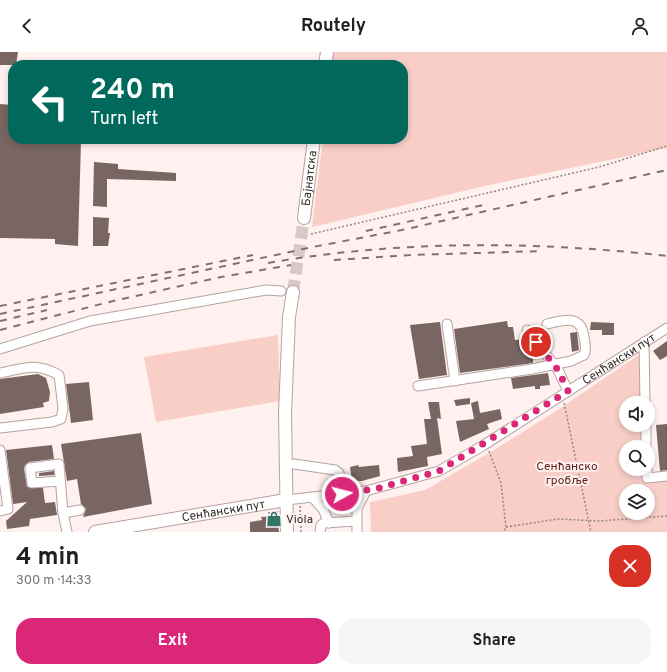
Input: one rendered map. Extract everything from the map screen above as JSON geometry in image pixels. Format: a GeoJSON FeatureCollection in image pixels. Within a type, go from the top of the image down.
{"type":"FeatureCollection","features":[{"type":"Feature","properties":{"kind":"main road","name":"Бајнатска"},"geometry":{"type":"LineString","coordinates":[[304,218],[313,144]]}},
{"type":"Feature","properties":{"kind":"main road"},"geometry":{"type":"LineString","coordinates":[[287,292],[289,317],[285,405],[286,500],[288,532]]}},
{"type":"Feature","properties":{"kind":"main road","name":"Сенћански пут"},"geometry":{"type":"LineString","coordinates":[[95,532],[286,500]]}},
{"type":"Feature","properties":{"kind":"street"},"geometry":{"type":"LineString","coordinates":[[0,349],[90,321],[266,290],[287,292]]}},
{"type":"Feature","properties":{"kind":"street"},"geometry":{"type":"LineString","coordinates":[[418,386],[571,361],[584,355],[586,347],[583,329],[577,322],[572,320],[547,324]]}},
{"type":"Feature","properties":{"kind":"street"},"geometry":{"type":"LineString","coordinates":[[447,324],[455,381]]}},
{"type":"Feature","properties":{"kind":"street","name":"Сенћански пут"},"geometry":{"type":"LineString","coordinates":[[286,500],[366,491],[439,471],[484,445],[667,328]]}},
{"type":"Feature","properties":{"kind":"street"},"geometry":{"type":"LineString","coordinates":[[527,330],[554,364],[566,393]]}},
{"type":"Feature","properties":{"kind":"street"},"geometry":{"type":"LineString","coordinates":[[644,342],[645,396]]}},
{"type":"Feature","properties":{"kind":"street"},"geometry":{"type":"LineString","coordinates":[[0,373],[33,366],[46,368],[59,375],[63,408],[61,419],[52,422],[0,428]]}},
{"type":"Feature","properties":{"kind":"street"},"geometry":{"type":"LineString","coordinates":[[0,450],[8,509],[0,511]]}},
{"type":"Feature","properties":{"kind":"street"},"geometry":{"type":"LineString","coordinates":[[294,464],[335,470],[338,473],[342,494]]}},
{"type":"Feature","properties":{"kind":"street"},"geometry":{"type":"LineString","coordinates":[[655,474],[667,476]]}},
{"type":"Feature","properties":{"kind":"street"},"geometry":{"type":"LineString","coordinates":[[60,481],[63,513],[67,532]]}},
{"type":"Feature","properties":{"kind":"street"},"geometry":{"type":"LineString","coordinates":[[356,532],[358,505],[366,491]]}},
{"type":"Feature","properties":{"kind":"street"},"geometry":{"type":"LineString","coordinates":[[312,497],[323,509],[329,523]]}},
{"type":"Feature","properties":{"kind":"street"},"geometry":{"type":"LineString","coordinates":[[63,513],[80,510]]}},
{"type":"Feature","properties":{"kind":"street"},"geometry":{"type":"LineString","coordinates":[[320,532],[321,525],[356,521]]}},
{"type":"Feature","properties":{"kind":"path"},"geometry":{"type":"LineString","coordinates":[[311,234],[599,167],[667,146]]}},
{"type":"Feature","properties":{"kind":"path"},"geometry":{"type":"LineString","coordinates":[[566,393],[590,532]]}},
{"type":"Feature","properties":{"kind":"path"},"geometry":{"type":"LineString","coordinates":[[484,445],[491,454],[501,483],[506,527],[504,532]]}},
{"type":"Feature","properties":{"kind":"path"},"geometry":{"type":"LineString","coordinates":[[301,532],[299,508],[302,499]]}},
{"type":"Feature","properties":{"kind":"path"},"geometry":{"type":"LineString","coordinates":[[655,516],[667,516]]}},
{"type":"Feature","properties":{"kind":"path"},"geometry":{"type":"LineString","coordinates":[[506,527],[558,520],[619,518]]}},
{"type":"Feature","properties":{"kind":"green space"},"geometry":{"type":"Polygon","coordinates":[[[333,52],[667,52],[667,148],[489,185],[312,227],[322,144],[408,144],[408,60],[332,60],[333,52]]]}},
{"type":"Feature","properties":{"kind":"green space"},"geometry":{"type":"Polygon","coordinates":[[[278,335],[280,401],[156,422],[144,357],[278,335]]]}},
{"type":"Feature","properties":{"kind":"green space","name":"Сенћанско гробље"},"geometry":{"type":"Polygon","coordinates":[[[640,354],[642,396],[619,396],[619,432],[642,432],[643,440],[619,440],[619,476],[645,476],[645,481],[667,480],[667,532],[371,532],[370,502],[425,490],[494,450],[553,413],[640,354]]]}},
{"type":"Feature","properties":{"kind":"building"},"geometry":{"type":"Polygon","coordinates":[[[0,52],[18,52],[17,60],[8,60],[8,65],[0,65],[0,52]]]}},
{"type":"Feature","properties":{"kind":"building"},"geometry":{"type":"Polygon","coordinates":[[[0,104],[8,105],[8,144],[81,144],[78,246],[55,244],[55,239],[0,238],[0,104]]]}},
{"type":"Feature","properties":{"kind":"building"},"geometry":{"type":"Polygon","coordinates":[[[94,162],[118,164],[118,169],[176,173],[176,181],[107,179],[107,207],[93,206],[94,162]]]}},
{"type":"Feature","properties":{"kind":"building"},"geometry":{"type":"Polygon","coordinates":[[[93,217],[109,218],[108,233],[110,233],[108,246],[93,246],[93,217]]]}},
{"type":"Feature","properties":{"kind":"building"},"geometry":{"type":"Polygon","coordinates":[[[507,321],[508,327],[513,327],[515,340],[527,339],[533,347],[533,363],[460,373],[454,329],[507,321]]]}},
{"type":"Feature","properties":{"kind":"building"},"geometry":{"type":"Polygon","coordinates":[[[440,322],[447,375],[419,379],[410,325],[440,322]]]}},
{"type":"Feature","properties":{"kind":"building"},"geometry":{"type":"Polygon","coordinates":[[[591,322],[614,323],[614,335],[602,335],[602,330],[590,330],[591,322]]]}},
{"type":"Feature","properties":{"kind":"building"},"geometry":{"type":"Polygon","coordinates":[[[577,332],[579,350],[572,352],[570,333],[577,332]]]}},
{"type":"Feature","properties":{"kind":"building"},"geometry":{"type":"Polygon","coordinates":[[[667,341],[667,356],[660,360],[653,351],[667,341]]]}},
{"type":"Feature","properties":{"kind":"building"},"geometry":{"type":"Polygon","coordinates":[[[548,373],[550,385],[540,386],[540,389],[535,389],[535,386],[513,389],[511,378],[548,373]]]}},
{"type":"Feature","properties":{"kind":"building"},"geometry":{"type":"Polygon","coordinates":[[[38,374],[46,378],[50,392],[49,401],[43,403],[44,407],[0,414],[0,379],[38,374]]]}},
{"type":"Feature","properties":{"kind":"building"},"geometry":{"type":"Polygon","coordinates":[[[89,382],[93,420],[71,423],[66,384],[89,382]]]}},
{"type":"Feature","properties":{"kind":"building"},"geometry":{"type":"Polygon","coordinates":[[[470,398],[470,404],[456,406],[454,400],[470,398]]]}},
{"type":"Feature","properties":{"kind":"building"},"geometry":{"type":"Polygon","coordinates":[[[478,401],[480,413],[500,409],[502,419],[487,424],[489,429],[460,442],[456,421],[474,419],[471,403],[478,401]]]}},
{"type":"Feature","properties":{"kind":"building"},"geometry":{"type":"Polygon","coordinates":[[[428,402],[439,402],[441,419],[437,418],[442,454],[427,457],[428,466],[398,472],[397,458],[413,456],[411,446],[427,444],[424,419],[431,419],[428,402]]]}},
{"type":"Feature","properties":{"kind":"building"},"geometry":{"type":"Polygon","coordinates":[[[667,424],[667,470],[660,471],[656,425],[667,424]]]}},
{"type":"Feature","properties":{"kind":"building"},"geometry":{"type":"Polygon","coordinates":[[[141,433],[152,504],[83,517],[86,509],[81,504],[77,479],[67,481],[61,444],[141,433]]]}},
{"type":"Feature","properties":{"kind":"building"},"geometry":{"type":"Polygon","coordinates":[[[52,445],[54,459],[29,462],[25,465],[24,469],[27,487],[43,488],[45,503],[55,502],[57,515],[30,519],[29,526],[7,529],[6,521],[27,502],[13,504],[6,450],[52,445]]]}},
{"type":"Feature","properties":{"kind":"building"},"geometry":{"type":"Polygon","coordinates":[[[358,465],[359,467],[379,465],[380,476],[362,481],[352,481],[350,467],[358,465]]]}},
{"type":"Feature","properties":{"kind":"building"},"geometry":{"type":"Polygon","coordinates":[[[54,471],[54,475],[39,476],[39,473],[54,471]]]}},
{"type":"Feature","properties":{"kind":"building"},"geometry":{"type":"Polygon","coordinates":[[[277,516],[279,532],[250,532],[250,522],[262,520],[261,517],[277,516]]]}},
{"type":"Feature","properties":{"kind":"tunnel"},"geometry":{"type":"LineString","coordinates":[[293,292],[304,218]]}},
{"type":"Feature","properties":{"kind":"railway"},"geometry":{"type":"LineString","coordinates":[[0,314],[313,247],[402,230],[667,170]]}},
{"type":"Feature","properties":{"kind":"railway"},"geometry":{"type":"LineString","coordinates":[[366,231],[483,205]]}},
{"type":"Feature","properties":{"kind":"railway"},"geometry":{"type":"LineString","coordinates":[[268,263],[318,255],[367,250],[468,245],[568,248],[667,256]]}},
{"type":"Feature","properties":{"kind":"railway"},"geometry":{"type":"LineString","coordinates":[[334,260],[411,255],[543,251]]}},
{"type":"Feature","properties":{"kind":"railway"},"geometry":{"type":"LineString","coordinates":[[0,306],[253,255]]}},
{"type":"Feature","properties":{"kind":"railway"},"geometry":{"type":"LineString","coordinates":[[0,330],[113,301],[221,277],[291,265]]}},
{"type":"Feature","properties":{"kind":"railway"},"geometry":{"type":"LineString","coordinates":[[0,321],[47,310]]}},
{"type":"Feature","properties":{"kind":"place","name":"Viola"},"geometry":{"type":"Point","coordinates":[274,519]}},
{"type":"Feature","properties":{"kind":"route"},"geometry":{"type":"LineString","coordinates":[[342,494],[379,488],[427,476],[439,471],[484,445],[568,391],[558,370],[536,342]]}}]}
